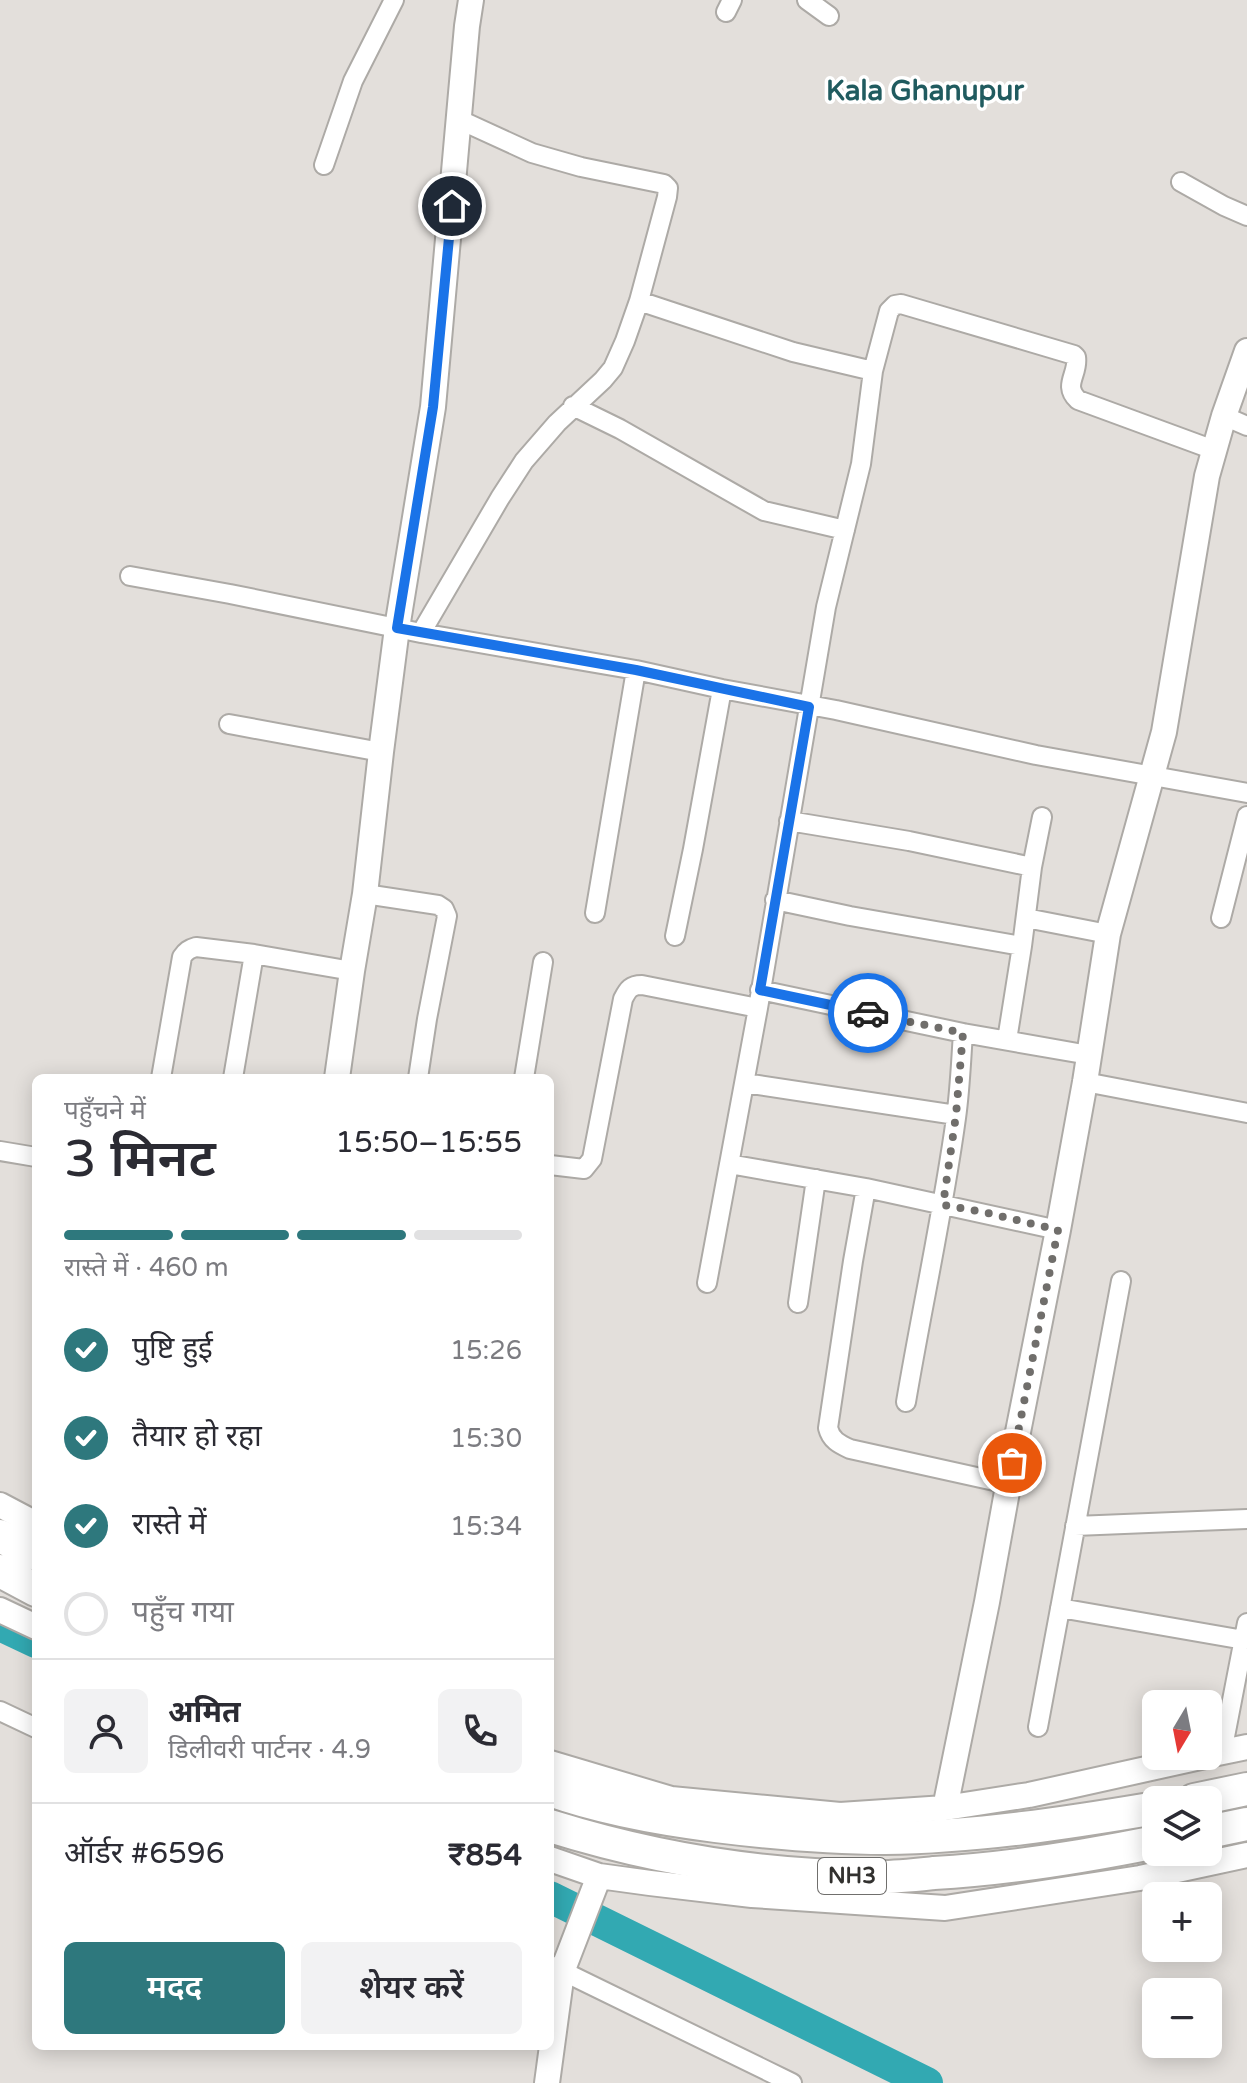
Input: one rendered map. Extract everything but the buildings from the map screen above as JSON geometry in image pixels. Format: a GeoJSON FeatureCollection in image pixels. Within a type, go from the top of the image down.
{"type":"FeatureCollection","features":[{"type":"Feature","properties":{"kind":"highway"},"geometry":{"type":"LineString","coordinates":[[0,1536],[32,1552]]}},
{"type":"Feature","properties":{"kind":"highway"},"geometry":{"type":"LineString","coordinates":[[0,1571],[32,1588]]}},
{"type":"Feature","properties":{"kind":"highway"},"geometry":{"type":"LineString","coordinates":[[1222,1794],[1247,1789]]}},
{"type":"Feature","properties":{"kind":"highway","name":"NH3"},"geometry":{"type":"LineString","coordinates":[[554,1792],[579,1801],[681,1821],[785,1834],[885,1838],[983,1832],[1142,1810]]}},
{"type":"Feature","properties":{"kind":"highway"},"geometry":{"type":"LineString","coordinates":[[1222,1829],[1247,1824]]}},
{"type":"Feature","properties":{"kind":"highway","name":"NH3"},"geometry":{"type":"LineString","coordinates":[[554,1827],[597,1841],[694,1862],[805,1874],[881,1877],[1045,1862],[1142,1845]]}},
{"type":"Feature","properties":{"kind":"street"},"geometry":{"type":"LineString","coordinates":[[324,165],[353,81],[394,0]]}},
{"type":"Feature","properties":{"kind":"street"},"geometry":{"type":"LineString","coordinates":[[338,1074],[365,894],[381,752],[409,631],[471,0]]}},
{"type":"Feature","properties":{"kind":"street"},"geometry":{"type":"LineString","coordinates":[[807,0],[829,16]]}},
{"type":"Feature","properties":{"kind":"street"},"geometry":{"type":"LineString","coordinates":[[409,631],[524,461],[573,406],[613,368],[639,301],[668,188],[664,184],[581,167],[532,153],[460,120]]}},
{"type":"Feature","properties":{"kind":"street"},"geometry":{"type":"LineString","coordinates":[[1181,182],[1247,216]]}},
{"type":"Feature","properties":{"kind":"street"},"geometry":{"type":"LineString","coordinates":[[639,301],[793,352],[873,371]]}},
{"type":"Feature","properties":{"kind":"street"},"geometry":{"type":"LineString","coordinates":[[707,1283],[745,1083],[826,607],[861,464],[873,371],[889,311],[901,304],[1074,355],[1077,363],[1071,392],[1078,400],[1214,450]]}},
{"type":"Feature","properties":{"kind":"street"},"geometry":{"type":"LineString","coordinates":[[945,1808],[1058,1230],[1108,934],[1164,732],[1207,476],[1247,351]]}},
{"type":"Feature","properties":{"kind":"street"},"geometry":{"type":"LineString","coordinates":[[573,406],[620,429],[764,511],[845,530]]}},
{"type":"Feature","properties":{"kind":"street"},"geometry":{"type":"LineString","coordinates":[[1224,416],[1247,426]]}},
{"type":"Feature","properties":{"kind":"street"},"geometry":{"type":"LineString","coordinates":[[130,576],[409,631],[636,670],[836,710],[1036,755],[1247,793]]}},
{"type":"Feature","properties":{"kind":"street"},"geometry":{"type":"LineString","coordinates":[[595,913],[636,670]]}},
{"type":"Feature","properties":{"kind":"street"},"geometry":{"type":"LineString","coordinates":[[675,936],[722,689]]}},
{"type":"Feature","properties":{"kind":"street"},"geometry":{"type":"LineString","coordinates":[[229,724],[381,752]]}},
{"type":"Feature","properties":{"kind":"street"},"geometry":{"type":"LineString","coordinates":[[1221,918],[1247,816]]}},
{"type":"Feature","properties":{"kind":"street"},"geometry":{"type":"LineString","coordinates":[[1007,1040],[1042,817]]}},
{"type":"Feature","properties":{"kind":"street"},"geometry":{"type":"LineString","coordinates":[[789,821],[1032,867]]}},
{"type":"Feature","properties":{"kind":"street"},"geometry":{"type":"LineString","coordinates":[[365,894],[438,905],[447,916],[419,1074]]}},
{"type":"Feature","properties":{"kind":"street"},"geometry":{"type":"LineString","coordinates":[[775,900],[1022,946]]}},
{"type":"Feature","properties":{"kind":"street"},"geometry":{"type":"LineString","coordinates":[[1026,918],[1108,934]]}},
{"type":"Feature","properties":{"kind":"street"},"geometry":{"type":"LineString","coordinates":[[162,1074],[185,952],[196,947],[352,971]]}},
{"type":"Feature","properties":{"kind":"street"},"geometry":{"type":"LineString","coordinates":[[234,1074],[254,954]]}},
{"type":"Feature","properties":{"kind":"street"},"geometry":{"type":"LineString","coordinates":[[525,1074],[543,962]]}},
{"type":"Feature","properties":{"kind":"street"},"geometry":{"type":"LineString","coordinates":[[554,1166],[584,1169],[592,1159],[623,999],[634,985],[759,999],[1089,1055]]}},
{"type":"Feature","properties":{"kind":"street"},"geometry":{"type":"LineString","coordinates":[[906,1402],[943,1205],[956,1115],[963,1033]]}},
{"type":"Feature","properties":{"kind":"street"},"geometry":{"type":"LineString","coordinates":[[1085,1082],[1247,1113]]}},
{"type":"Feature","properties":{"kind":"street"},"geometry":{"type":"LineString","coordinates":[[745,1083],[956,1115]]}},
{"type":"Feature","properties":{"kind":"street"},"geometry":{"type":"LineString","coordinates":[[0,1151],[32,1156]]}},
{"type":"Feature","properties":{"kind":"street"},"geometry":{"type":"LineString","coordinates":[[729,1164],[866,1188],[1058,1230]]}},
{"type":"Feature","properties":{"kind":"street"},"geometry":{"type":"LineString","coordinates":[[798,1303],[816,1179]]}},
{"type":"Feature","properties":{"kind":"street"},"geometry":{"type":"LineString","coordinates":[[866,1188],[829,1433],[837,1443],[850,1449],[1008,1484]]}},
{"type":"Feature","properties":{"kind":"street"},"geometry":{"type":"LineString","coordinates":[[1038,1727],[1121,1281]]}},
{"type":"Feature","properties":{"kind":"street"},"geometry":{"type":"LineString","coordinates":[[0,1505],[32,1522]]}},
{"type":"Feature","properties":{"kind":"street"},"geometry":{"type":"LineString","coordinates":[[1075,1526],[1247,1519]]}},
{"type":"Feature","properties":{"kind":"street"},"geometry":{"type":"LineString","coordinates":[[1060,1608],[1245,1631],[1222,1715]]}},
{"type":"Feature","properties":{"kind":"street"},"geometry":{"type":"LineString","coordinates":[[0,1610],[32,1625]]}},
{"type":"Feature","properties":{"kind":"street"},"geometry":{"type":"LineString","coordinates":[[0,1711],[32,1726]]}},
{"type":"Feature","properties":{"kind":"street"},"geometry":{"type":"LineString","coordinates":[[1222,1753],[1247,1747]]}},
{"type":"Feature","properties":{"kind":"street"},"geometry":{"type":"LineString","coordinates":[[554,1764],[671,1799],[840,1815],[945,1808],[1029,1795],[1143,1770]]}},
{"type":"Feature","properties":{"kind":"street"},"geometry":{"type":"LineString","coordinates":[[554,1861],[597,1882],[945,1908],[1140,1878],[1247,1855]]}},
{"type":"Feature","properties":{"kind":"street"},"geometry":{"type":"LineString","coordinates":[[554,1994],[556,1969],[573,1944],[597,1882]]}},
{"type":"Feature","properties":{"kind":"street"},"geometry":{"type":"LineString","coordinates":[[556,1969],[792,2083]]}},
{"type":"Feature","properties":{"kind":"street"},"geometry":{"type":"LineString","coordinates":[[547,2083],[550,2050]]}},
{"type":"Feature","properties":{"kind":"waterway"},"geometry":{"type":"LineString","coordinates":[[0,1625],[32,1640]]}},
{"type":"Feature","properties":{"kind":"waterway"},"geometry":{"type":"LineString","coordinates":[[554,1899],[927,2083]]}},
{"type":"Feature","properties":{"kind":"way so far"},"geometry":{"type":"LineString","coordinates":[[868,1013],[963,1033],[956,1115],[943,1205],[1058,1230],[1012,1463]]}},
{"type":"Feature","properties":{"kind":"district","name":"Kala Ghanupur"},"geometry":{"type":"Point","coordinates":[925,91]}},
{"type":"Feature","properties":{"kind":"route"},"geometry":{"type":"LineString","coordinates":[[452,206],[433,407],[397,628],[636,670],[809,707],[760,990],[868,1013]]}}]}
